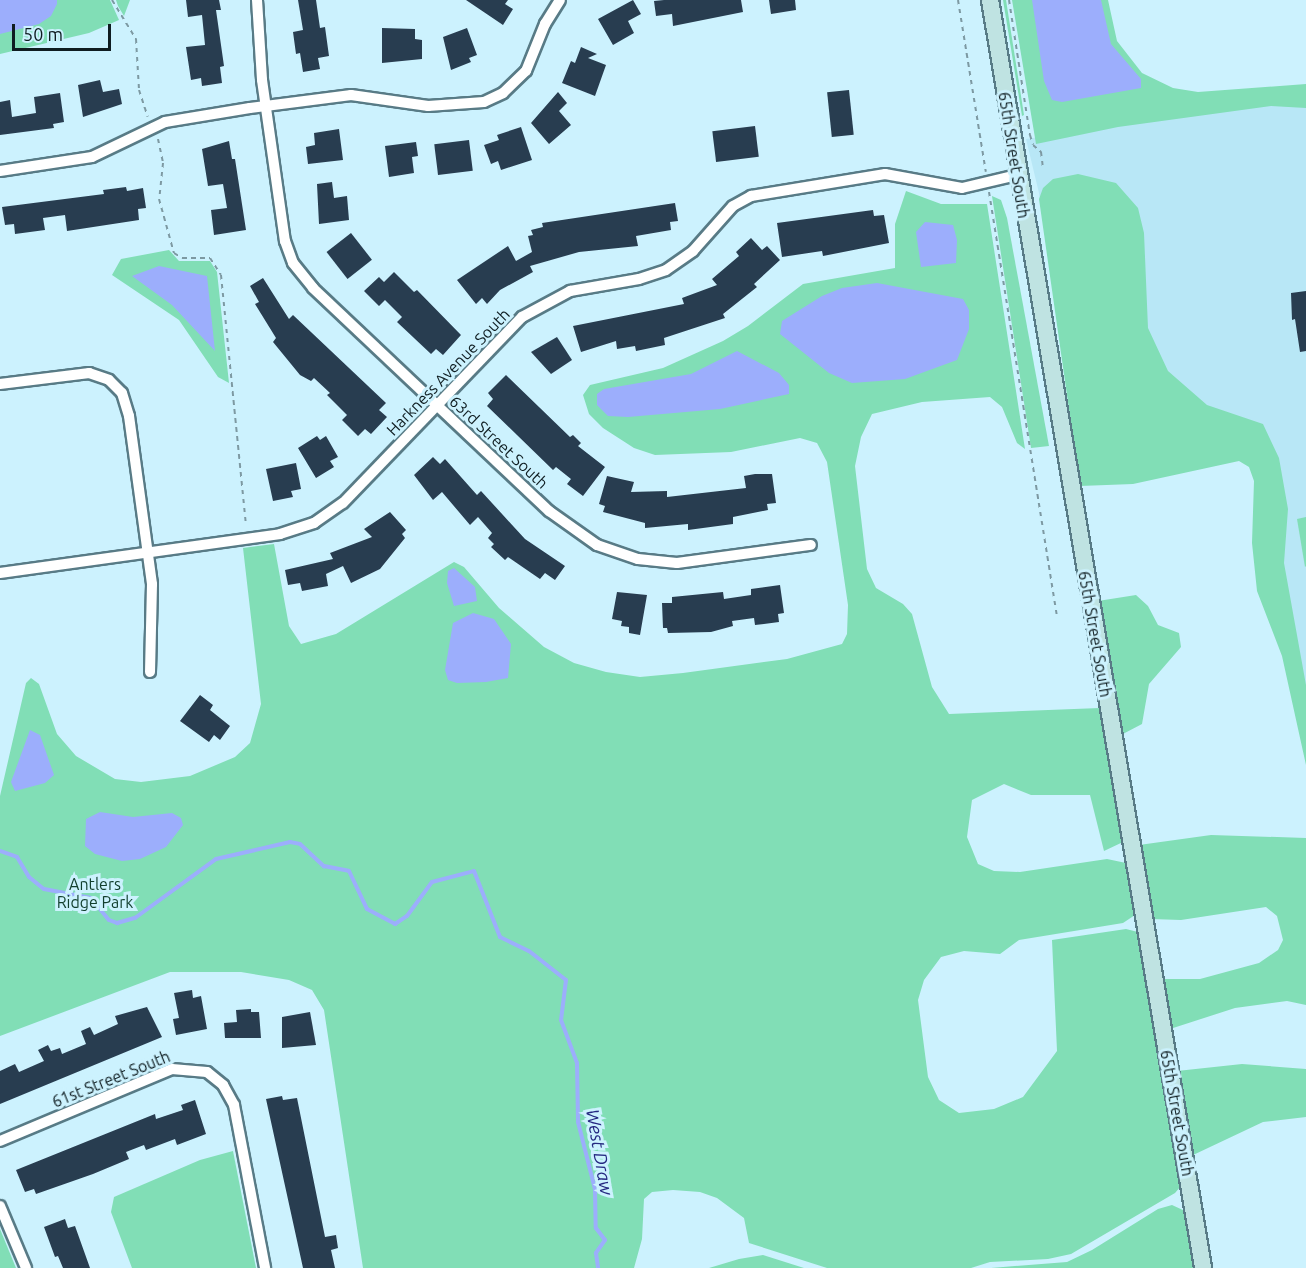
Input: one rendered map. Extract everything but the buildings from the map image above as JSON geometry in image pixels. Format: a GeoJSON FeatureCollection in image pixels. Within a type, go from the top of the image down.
{"type":"FeatureCollection","features":[{"type":"Feature","properties":{"kind":"street","name":"63rd Street South"},"geometry":{"type":"LineString","coordinates":[[257,0],[265,106],[285,241],[293,263],[313,288],[564,524],[617,553],[677,563],[811,545]]}},
{"type":"Feature","properties":{"kind":"street"},"geometry":{"type":"LineString","coordinates":[[0,171],[92,157],[170,120],[265,106],[351,95],[437,107],[491,99],[511,88],[526,71],[545,24],[560,0]]}},
{"type":"Feature","properties":{"kind":"street","name":"65th Street South"},"geometry":{"type":"LineString","coordinates":[[990,0],[1017,175],[1203,1268]]}},
{"type":"Feature","properties":{"kind":"street","name":"Harkness Avenue South"},"geometry":{"type":"LineString","coordinates":[[0,573],[280,534],[314,523],[343,503],[501,336],[539,304],[584,286],[639,279],[666,270],[693,251],[728,210],[751,196],[885,174],[962,188],[1017,175]]}},
{"type":"Feature","properties":{"kind":"street"},"geometry":{"type":"LineString","coordinates":[[0,384],[82,373],[102,376],[117,386],[129,416],[148,552],[154,613],[150,672]]}},
{"type":"Feature","properties":{"kind":"street","name":"61st Street South"},"geometry":{"type":"LineString","coordinates":[[0,1141],[172,1069],[207,1072],[224,1085],[234,1105],[266,1268]]}},
{"type":"Feature","properties":{"kind":"street"},"geometry":{"type":"LineString","coordinates":[[0,1206],[26,1268]]}},
{"type":"Feature","properties":{"kind":"path"},"geometry":{"type":"LineString","coordinates":[[112,0],[136,39],[139,90],[146,113]]}},
{"type":"Feature","properties":{"kind":"path"},"geometry":{"type":"LineString","coordinates":[[958,0],[984,161]]}},
{"type":"Feature","properties":{"kind":"path"},"geometry":{"type":"LineString","coordinates":[[1009,0],[1031,139],[1041,152],[1043,168]]}},
{"type":"Feature","properties":{"kind":"path"},"geometry":{"type":"LineString","coordinates":[[157,137],[163,163],[159,199],[174,253],[182,258],[210,258],[221,275],[246,528]]}},
{"type":"Feature","properties":{"kind":"path"},"geometry":{"type":"LineString","coordinates":[[990,202],[1057,615]]}},
{"type":"Feature","properties":{"kind":"shaded area"},"geometry":{"type":"Polygon","coordinates":[[[1306,97],[1306,739],[1259,449],[1075,447],[1039,193],[1026,139],[1306,97]]]}},
{"type":"Feature","properties":{"kind":"green space"},"geometry":{"type":"Polygon","coordinates":[[[0,0],[110,0],[119,20],[89,33],[0,54],[0,0]]]}},
{"type":"Feature","properties":{"kind":"green space"},"geometry":{"type":"Polygon","coordinates":[[[116,0],[130,0],[124,16],[118,6],[116,0]]]}},
{"type":"Feature","properties":{"kind":"green space"},"geometry":{"type":"Polygon","coordinates":[[[1003,0],[1006,0],[1024,115],[1022,116],[1003,0]]]}},
{"type":"Feature","properties":{"kind":"green space"},"geometry":{"type":"Polygon","coordinates":[[[1012,0],[1108,0],[1117,41],[1142,73],[1173,88],[1198,92],[1306,84],[1306,108],[1271,106],[1118,127],[1036,144],[1012,0]]]}},
{"type":"Feature","properties":{"kind":"green space"},"geometry":{"type":"Polygon","coordinates":[[[1078,174],[1116,183],[1138,208],[1144,233],[1148,328],[1168,371],[1207,405],[1263,424],[1279,458],[1288,509],[1284,563],[1306,685],[1306,765],[1282,656],[1257,591],[1252,543],[1254,481],[1249,467],[1239,461],[1133,484],[1080,486],[1039,199],[1043,188],[1053,179],[1078,174]]]}},
{"type":"Feature","properties":{"kind":"green space","name":"Antlers Ridge Park"},"geometry":{"type":"Polygon","coordinates":[[[906,191],[941,204],[987,204],[1025,449],[1017,443],[1002,407],[990,397],[922,402],[872,414],[861,437],[855,466],[867,569],[876,588],[903,604],[912,614],[932,687],[949,714],[1100,708],[1123,842],[1104,851],[1090,795],[1031,795],[1004,784],[972,800],[967,837],[978,864],[994,871],[1020,872],[1107,859],[1126,863],[1135,915],[1123,923],[1019,940],[1000,954],[964,951],[941,957],[924,980],[918,1000],[928,1077],[939,1100],[959,1113],[994,1109],[1023,1097],[1057,1051],[1052,940],[1126,929],[1138,932],[1181,1186],[1175,1193],[1071,1254],[1048,1259],[990,1262],[971,1268],[827,1268],[749,1243],[744,1218],[717,1198],[700,1192],[673,1190],[652,1192],[644,1199],[642,1239],[634,1268],[363,1268],[324,1010],[312,990],[289,980],[241,972],[170,972],[0,1036],[0,796],[26,683],[31,678],[39,684],[57,734],[76,756],[115,779],[141,782],[190,776],[235,757],[250,743],[261,704],[243,548],[274,544],[289,626],[301,644],[336,634],[454,562],[464,567],[499,608],[544,647],[574,663],[606,672],[640,677],[683,673],[787,659],[842,644],[847,634],[848,605],[827,462],[817,443],[800,438],[731,452],[655,455],[634,448],[603,428],[589,414],[583,395],[590,385],[663,368],[723,341],[748,326],[803,284],[895,268],[895,224],[906,191]]]}},
{"type":"Feature","properties":{"kind":"green space"},"geometry":{"type":"Polygon","coordinates":[[[992,196],[1001,200],[1007,218],[1049,446],[1031,448],[992,196]]]}},
{"type":"Feature","properties":{"kind":"green space"},"geometry":{"type":"Polygon","coordinates":[[[169,250],[179,261],[210,261],[217,272],[229,383],[218,377],[179,320],[112,275],[121,259],[169,250]]]}},
{"type":"Feature","properties":{"kind":"green space"},"geometry":{"type":"Polygon","coordinates":[[[1306,517],[1306,566],[1305,567],[1297,519],[1306,517]]]}},
{"type":"Feature","properties":{"kind":"green space"},"geometry":{"type":"Polygon","coordinates":[[[1136,595],[1148,606],[1158,625],[1179,633],[1181,647],[1149,684],[1142,724],[1121,735],[1098,601],[1136,595]]]}},
{"type":"Feature","properties":{"kind":"green space"},"geometry":{"type":"Polygon","coordinates":[[[1211,835],[1306,838],[1306,1005],[1287,1001],[1235,1008],[1170,1029],[1162,979],[1200,979],[1259,963],[1278,950],[1283,940],[1277,916],[1266,907],[1181,920],[1151,919],[1139,845],[1211,835]]]}},
{"type":"Feature","properties":{"kind":"green space"},"geometry":{"type":"Polygon","coordinates":[[[1242,1064],[1306,1069],[1306,1117],[1263,1122],[1191,1156],[1177,1071],[1242,1064]]]}},
{"type":"Feature","properties":{"kind":"green space"},"geometry":{"type":"Polygon","coordinates":[[[233,1151],[256,1268],[132,1268],[111,1212],[114,1197],[200,1160],[233,1151]]]}},
{"type":"Feature","properties":{"kind":"green space"},"geometry":{"type":"Polygon","coordinates":[[[1172,1205],[1185,1211],[1195,1268],[991,1268],[1067,1262],[1092,1250],[1158,1209],[1172,1205]]]}},
{"type":"Feature","properties":{"kind":"green space"},"geometry":{"type":"Polygon","coordinates":[[[0,1229],[16,1268],[0,1268],[0,1229]]]}},
{"type":"Feature","properties":{"kind":"green space"},"geometry":{"type":"Polygon","coordinates":[[[763,1255],[804,1268],[709,1268],[739,1259],[763,1255]]]}},
{"type":"Feature","properties":{"kind":"water"},"geometry":{"type":"Polygon","coordinates":[[[0,0],[57,0],[57,4],[51,16],[39,24],[0,34],[0,0]]]}},
{"type":"Feature","properties":{"kind":"water"},"geometry":{"type":"Polygon","coordinates":[[[1032,0],[1101,0],[1111,44],[1141,79],[1141,88],[1062,102],[1052,100],[1044,81],[1032,0]]]}},
{"type":"Feature","properties":{"kind":"water"},"geometry":{"type":"Polygon","coordinates":[[[925,222],[953,225],[957,240],[956,263],[921,267],[916,232],[925,222]]]}},
{"type":"Feature","properties":{"kind":"water"},"geometry":{"type":"Polygon","coordinates":[[[159,266],[207,276],[215,351],[172,305],[132,276],[159,266]]]}},
{"type":"Feature","properties":{"kind":"water"},"geometry":{"type":"Polygon","coordinates":[[[877,283],[963,299],[969,310],[969,329],[957,360],[905,379],[852,383],[829,373],[780,334],[782,321],[822,296],[842,288],[877,283]]]}},
{"type":"Feature","properties":{"kind":"water"},"geometry":{"type":"Polygon","coordinates":[[[737,351],[779,373],[789,385],[789,394],[720,409],[628,417],[608,416],[597,405],[597,394],[604,389],[691,374],[737,351]]]}},
{"type":"Feature","properties":{"kind":"water"},"geometry":{"type":"Polygon","coordinates":[[[454,568],[475,587],[477,601],[454,606],[447,583],[448,571],[454,568]]]}},
{"type":"Feature","properties":{"kind":"water"},"geometry":{"type":"Polygon","coordinates":[[[473,613],[494,619],[511,644],[508,678],[486,682],[457,683],[448,680],[445,670],[453,623],[473,613]]]}},
{"type":"Feature","properties":{"kind":"water"},"geometry":{"type":"Polygon","coordinates":[[[30,730],[40,735],[54,775],[45,783],[15,791],[11,782],[30,730]]]}},
{"type":"Feature","properties":{"kind":"water"},"geometry":{"type":"Polygon","coordinates":[[[100,812],[133,817],[172,813],[181,818],[183,825],[166,847],[140,859],[122,861],[95,854],[85,846],[86,819],[100,812]]]}},
{"type":"Feature","properties":{"kind":"waterway","name":"West Draw"},"geometry":{"type":"LineString","coordinates":[[0,851],[17,857],[29,877],[44,889],[91,898],[109,920],[117,923],[135,918],[216,859],[290,842],[300,844],[324,866],[349,871],[367,909],[395,924],[407,916],[432,882],[474,871],[500,937],[529,951],[566,980],[561,1020],[577,1063],[578,1122],[595,1189],[596,1228],[605,1240],[596,1253],[598,1268]]}}]}
